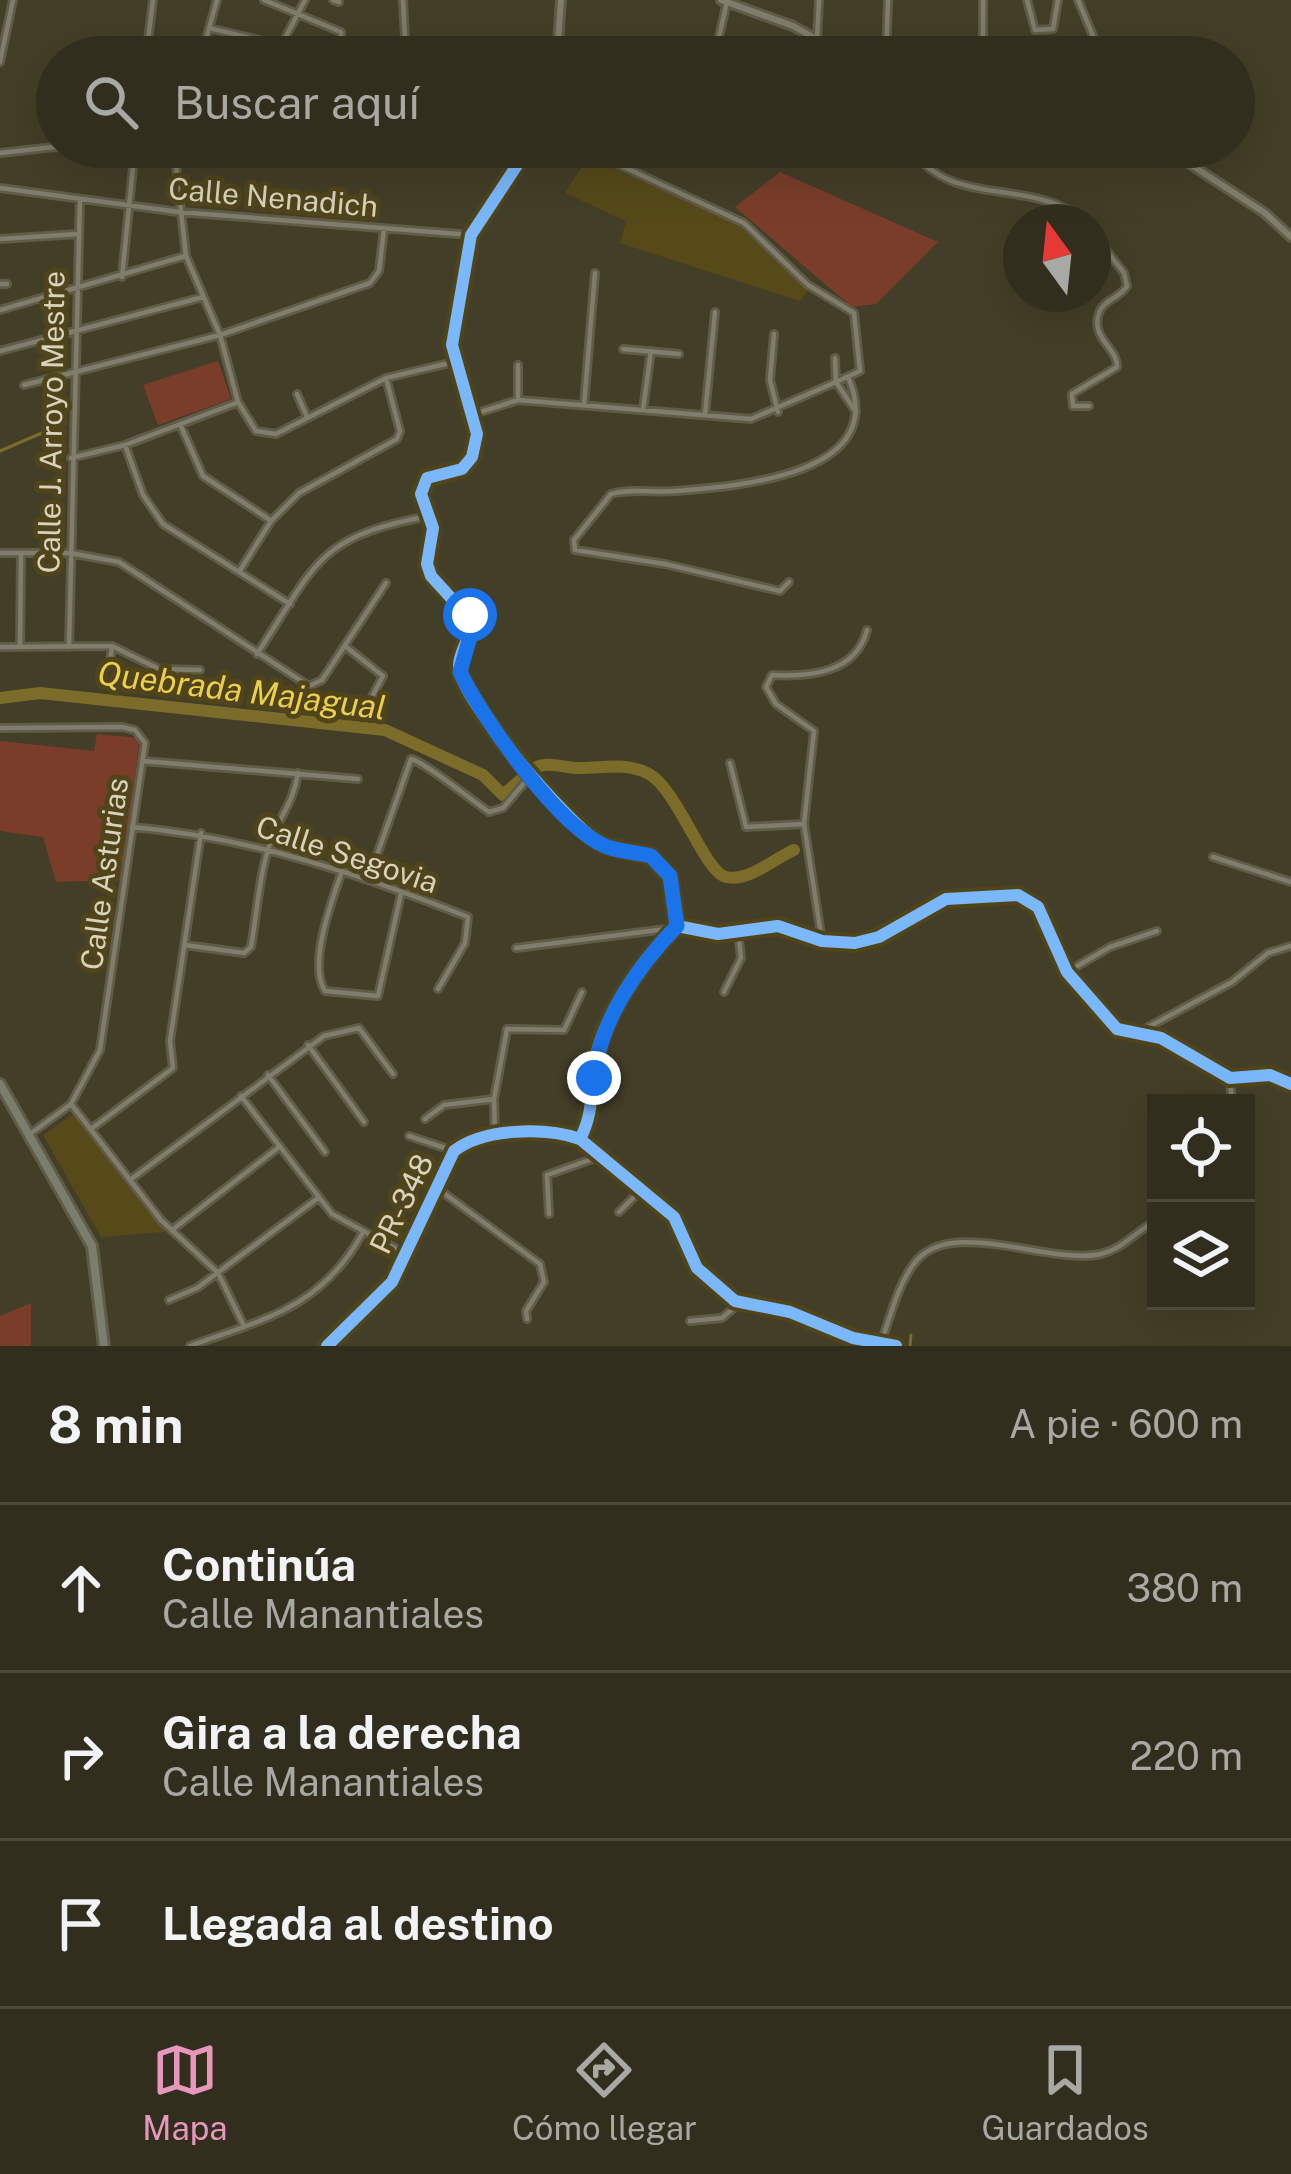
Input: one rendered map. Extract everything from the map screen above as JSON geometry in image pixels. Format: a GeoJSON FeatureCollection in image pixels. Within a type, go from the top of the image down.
{"type":"FeatureCollection","features":[{"type":"Feature","properties":{"kind":"main road"},"geometry":{"type":"LineString","coordinates":[[0,1084],[92,1246],[104,1346]]}},
{"type":"Feature","properties":{"kind":"street"},"geometry":{"type":"LineString","coordinates":[[0,62],[13,0]]}},
{"type":"Feature","properties":{"kind":"street"},"geometry":{"type":"LineString","coordinates":[[149,36],[153,0]]}},
{"type":"Feature","properties":{"kind":"street"},"geometry":{"type":"LineString","coordinates":[[207,36],[217,0]]}},
{"type":"Feature","properties":{"kind":"street"},"geometry":{"type":"LineString","coordinates":[[265,0],[341,36]]}},
{"type":"Feature","properties":{"kind":"street"},"geometry":{"type":"LineString","coordinates":[[285,36],[305,0]]}},
{"type":"Feature","properties":{"kind":"street"},"geometry":{"type":"LineString","coordinates":[[404,0],[405,36]]}},
{"type":"Feature","properties":{"kind":"street"},"geometry":{"type":"LineString","coordinates":[[560,36],[561,0]]}},
{"type":"Feature","properties":{"kind":"street"},"geometry":{"type":"LineString","coordinates":[[757,0],[757,12]]}},
{"type":"Feature","properties":{"kind":"street"},"geometry":{"type":"LineString","coordinates":[[817,36],[819,0]]}},
{"type":"Feature","properties":{"kind":"street"},"geometry":{"type":"LineString","coordinates":[[887,36],[888,0]]}},
{"type":"Feature","properties":{"kind":"street"},"geometry":{"type":"LineString","coordinates":[[983,0],[983,36]]}},
{"type":"Feature","properties":{"kind":"street"},"geometry":{"type":"LineString","coordinates":[[1027,0],[1034,30],[1053,29],[1058,0]]}},
{"type":"Feature","properties":{"kind":"street"},"geometry":{"type":"LineString","coordinates":[[1078,0],[1090,36]]}},
{"type":"Feature","properties":{"kind":"street"},"geometry":{"type":"LineString","coordinates":[[719,36],[724,1],[808,36]]}},
{"type":"Feature","properties":{"kind":"street"},"geometry":{"type":"LineString","coordinates":[[209,28],[237,36]]}},
{"type":"Feature","properties":{"kind":"street"},"geometry":{"type":"LineString","coordinates":[[0,154],[36,149]]}},
{"type":"Feature","properties":{"kind":"street"},"geometry":{"type":"LineString","coordinates":[[122,277],[133,168]]}},
{"type":"Feature","properties":{"kind":"street"},"geometry":{"type":"LineString","coordinates":[[175,168],[186,256],[220,335],[238,402],[251,427],[264,435],[276,434],[386,378],[454,362]]}},
{"type":"Feature","properties":{"kind":"street"},"geometry":{"type":"LineString","coordinates":[[515,168],[471,235],[452,345],[477,434],[470,463],[432,475],[422,486],[430,516],[428,569],[472,621],[460,672],[530,776],[600,844],[658,862],[673,887],[676,927],[607,1026],[596,1059],[592,1112],[580,1139],[674,1217],[697,1268],[741,1302],[790,1312],[896,1346]]}},
{"type":"Feature","properties":{"kind":"street"},"geometry":{"type":"LineString","coordinates":[[471,415],[518,400],[751,419],[778,412],[860,370],[854,314],[808,285],[744,223],[626,168]]}},
{"type":"Feature","properties":{"kind":"street"},"geometry":{"type":"LineString","coordinates":[[927,168],[949,182],[1044,198],[1054,204]]}},
{"type":"Feature","properties":{"kind":"street"},"geometry":{"type":"LineString","coordinates":[[1196,168],[1265,213],[1291,237]]}},
{"type":"Feature","properties":{"kind":"street","name":"Calle Nenadich"},"geometry":{"type":"LineString","coordinates":[[0,188],[179,212],[471,235]]}},
{"type":"Feature","properties":{"kind":"street","name":"Calle J. Arroyo Mestre"},"geometry":{"type":"LineString","coordinates":[[70,647],[80,199]]}},
{"type":"Feature","properties":{"kind":"street"},"geometry":{"type":"LineString","coordinates":[[24,385],[220,335],[370,283],[380,271],[384,229]]}},
{"type":"Feature","properties":{"kind":"street"},"geometry":{"type":"LineString","coordinates":[[0,239],[78,234]]}},
{"type":"Feature","properties":{"kind":"street"},"geometry":{"type":"LineString","coordinates":[[0,310],[186,256]]}},
{"type":"Feature","properties":{"kind":"street"},"geometry":{"type":"LineString","coordinates":[[1111,256],[1127,286],[1111,300]]}},
{"type":"Feature","properties":{"kind":"street"},"geometry":{"type":"LineString","coordinates":[[584,406],[596,273]]}},
{"type":"Feature","properties":{"kind":"street"},"geometry":{"type":"LineString","coordinates":[[0,351],[203,297]]}},
{"type":"Feature","properties":{"kind":"street"},"geometry":{"type":"LineString","coordinates":[[705,416],[715,312]]}},
{"type":"Feature","properties":{"kind":"street"},"geometry":{"type":"LineString","coordinates":[[1089,406],[1073,406],[1072,394],[1117,367],[1115,353],[1100,338],[1100,312]]}},
{"type":"Feature","properties":{"kind":"street"},"geometry":{"type":"LineString","coordinates":[[774,334],[770,380],[778,412]]}},
{"type":"Feature","properties":{"kind":"street"},"geometry":{"type":"LineString","coordinates":[[623,349],[679,354]]}},
{"type":"Feature","properties":{"kind":"street"},"geometry":{"type":"LineString","coordinates":[[643,410],[651,351]]}},
{"type":"Feature","properties":{"kind":"street"},"geometry":{"type":"LineString","coordinates":[[835,358],[836,382],[858,412]]}},
{"type":"Feature","properties":{"kind":"street"},"geometry":{"type":"LineString","coordinates":[[518,365],[518,400]]}},
{"type":"Feature","properties":{"kind":"street"},"geometry":{"type":"LineString","coordinates":[[789,582],[780,591],[654,562],[588,556],[575,550],[574,540],[611,494],[762,481],[806,466],[845,440],[858,412],[848,377]]}},
{"type":"Feature","properties":{"kind":"street"},"geometry":{"type":"LineString","coordinates":[[239,572],[272,521],[310,485],[397,439],[400,431],[386,378]]}},
{"type":"Feature","properties":{"kind":"street"},"geometry":{"type":"LineString","coordinates":[[296,394],[307,417]]}},
{"type":"Feature","properties":{"kind":"street"},"geometry":{"type":"LineString","coordinates":[[71,458],[125,445],[238,402]]}},
{"type":"Feature","properties":{"kind":"street"},"geometry":{"type":"LineString","coordinates":[[180,424],[203,476],[272,521]]}},
{"type":"Feature","properties":{"kind":"street"},"geometry":{"type":"LineString","coordinates":[[125,445],[155,514],[290,604]]}},
{"type":"Feature","properties":{"kind":"street"},"geometry":{"type":"LineString","coordinates":[[256,654],[319,561],[343,540],[372,527],[430,516]]}},
{"type":"Feature","properties":{"kind":"street"},"geometry":{"type":"LineString","coordinates":[[0,553],[70,553],[128,567],[309,686],[322,680],[386,583]]}},
{"type":"Feature","properties":{"kind":"street"},"geometry":{"type":"LineString","coordinates":[[20,647],[21,553]]}},
{"type":"Feature","properties":{"kind":"street"},"geometry":{"type":"LineString","coordinates":[[822,941],[804,824],[814,730],[776,704],[767,682],[772,675],[831,670],[851,657],[867,630]]}},
{"type":"Feature","properties":{"kind":"street"},"geometry":{"type":"LineString","coordinates":[[0,647],[112,646],[159,669],[200,670]]}},
{"type":"Feature","properties":{"kind":"street"},"geometry":{"type":"LineString","coordinates":[[110,662],[112,646]]}},
{"type":"Feature","properties":{"kind":"street"},"geometry":{"type":"LineString","coordinates":[[345,646],[383,676],[363,714]]}},
{"type":"Feature","properties":{"kind":"street","name":"Calle Asturias"},"geometry":{"type":"LineString","coordinates":[[0,728],[129,728],[143,739],[100,1050],[71,1104],[30,1134]]}},
{"type":"Feature","properties":{"kind":"street"},"geometry":{"type":"LineString","coordinates":[[377,855],[412,759],[489,812],[503,808],[530,776]]}},
{"type":"Feature","properties":{"kind":"street"},"geometry":{"type":"LineString","coordinates":[[143,761],[358,779]]}},
{"type":"Feature","properties":{"kind":"street"},"geometry":{"type":"LineString","coordinates":[[730,763],[743,824],[754,829],[804,824]]}},
{"type":"Feature","properties":{"kind":"street"},"geometry":{"type":"LineString","coordinates":[[185,945],[248,952],[268,849],[292,804],[298,773]]}},
{"type":"Feature","properties":{"kind":"street","name":"Calle Segovia"},"geometry":{"type":"LineString","coordinates":[[132,827],[201,833],[268,849],[470,920],[459,957],[438,989]]}},
{"type":"Feature","properties":{"kind":"street"},"geometry":{"type":"LineString","coordinates":[[91,1129],[172,1068],[170,1041],[201,833]]}},
{"type":"Feature","properties":{"kind":"street"},"geometry":{"type":"LineString","coordinates":[[1213,856],[1291,882]]}},
{"type":"Feature","properties":{"kind":"street"},"geometry":{"type":"LineString","coordinates":[[340,874],[319,977],[325,991],[378,996],[401,894]]}},
{"type":"Feature","properties":{"kind":"street"},"geometry":{"type":"LineString","coordinates":[[517,948],[676,927],[710,934],[778,926],[822,941],[868,940],[946,899],[1010,893],[1038,907],[1067,972],[1096,1012],[1117,1029],[1161,1038],[1230,1078],[1270,1075],[1291,1084]]}},
{"type":"Feature","properties":{"kind":"street"},"geometry":{"type":"LineString","coordinates":[[724,992],[741,958],[738,931]]}},
{"type":"Feature","properties":{"kind":"street"},"geometry":{"type":"LineString","coordinates":[[1067,972],[1110,947],[1157,931]]}},
{"type":"Feature","properties":{"kind":"street"},"geometry":{"type":"LineString","coordinates":[[1134,1034],[1187,1009],[1268,953],[1291,946]]}},
{"type":"Feature","properties":{"kind":"street"},"geometry":{"type":"LineString","coordinates":[[495,1135],[494,1099],[507,1029],[564,1030],[582,992]]}},
{"type":"Feature","properties":{"kind":"street"},"geometry":{"type":"LineString","coordinates":[[130,1180],[308,1045],[355,1027],[393,1073]]}},
{"type":"Feature","properties":{"kind":"street"},"geometry":{"type":"LineString","coordinates":[[308,1045],[364,1123]]}},
{"type":"Feature","properties":{"kind":"street"},"geometry":{"type":"LineString","coordinates":[[268,1075],[326,1152]]}},
{"type":"Feature","properties":{"kind":"street"},"geometry":{"type":"LineString","coordinates":[[1230,1078],[1231,1094]]}},
{"type":"Feature","properties":{"kind":"street"},"geometry":{"type":"LineString","coordinates":[[241,1096],[318,1198],[362,1234],[404,1253]]}},
{"type":"Feature","properties":{"kind":"street"},"geometry":{"type":"LineString","coordinates":[[425,1119],[444,1105],[494,1099]]}},
{"type":"Feature","properties":{"kind":"street"},"geometry":{"type":"LineString","coordinates":[[71,1104],[172,1230],[218,1273],[244,1326]]}},
{"type":"Feature","properties":{"kind":"street","name":"PR-348"},"geometry":{"type":"LineString","coordinates":[[327,1346],[377,1299],[454,1151],[466,1142],[495,1135],[564,1133],[580,1139]]}},
{"type":"Feature","properties":{"kind":"street"},"geometry":{"type":"LineString","coordinates":[[409,1136],[454,1151]]}},
{"type":"Feature","properties":{"kind":"street"},"geometry":{"type":"LineString","coordinates":[[172,1230],[279,1147]]}},
{"type":"Feature","properties":{"kind":"street"},"geometry":{"type":"LineString","coordinates":[[549,1214],[547,1175],[598,1157]]}},
{"type":"Feature","properties":{"kind":"street"},"geometry":{"type":"LineString","coordinates":[[437,1188],[540,1264],[544,1282],[527,1319]]}},
{"type":"Feature","properties":{"kind":"street"},"geometry":{"type":"LineString","coordinates":[[619,1212],[640,1191]]}},
{"type":"Feature","properties":{"kind":"street"},"geometry":{"type":"LineString","coordinates":[[169,1300],[218,1273],[318,1198]]}},
{"type":"Feature","properties":{"kind":"street"},"geometry":{"type":"LineString","coordinates":[[881,1343],[913,1263],[936,1247],[968,1242],[1083,1256],[1121,1247],[1147,1228]]}},
{"type":"Feature","properties":{"kind":"street"},"geometry":{"type":"LineString","coordinates":[[190,1346],[292,1309],[346,1264],[362,1234]]}},
{"type":"Feature","properties":{"kind":"street"},"geometry":{"type":"LineString","coordinates":[[690,1321],[722,1318],[741,1302]]}},
{"type":"Feature","properties":{"kind":"shaded area"},"geometry":{"type":"Polygon","coordinates":[[[581,168],[613,168],[736,223],[809,289],[800,301],[620,243],[626,221],[565,193],[581,168]]]}},
{"type":"Feature","properties":{"kind":"shaded area"},"geometry":{"type":"Polygon","coordinates":[[[780,172],[938,242],[876,304],[852,307],[735,207],[780,172]]]}},
{"type":"Feature","properties":{"kind":"shaded area"},"geometry":{"type":"Polygon","coordinates":[[[218,361],[231,399],[158,425],[143,385],[218,361]]]}},
{"type":"Feature","properties":{"kind":"shaded area"},"geometry":{"type":"Polygon","coordinates":[[[97,734],[140,738],[121,880],[56,882],[43,837],[0,831],[0,741],[94,751],[97,734]]]}},
{"type":"Feature","properties":{"kind":"shaded area"},"geometry":{"type":"Polygon","coordinates":[[[74,1114],[164,1232],[101,1237],[43,1135],[74,1114]]]}},
{"type":"Feature","properties":{"kind":"shaded area"},"geometry":{"type":"Polygon","coordinates":[[[31,1303],[31,1346],[0,1346],[0,1316],[31,1303]]]}},
{"type":"Feature","properties":{"kind":"waterway"},"geometry":{"type":"LineString","coordinates":[[0,451],[65,423]]}},
{"type":"Feature","properties":{"kind":"waterway","name":"Quebrada Majagual"},"geometry":{"type":"LineString","coordinates":[[0,698],[40,693],[385,730],[483,775],[503,795],[525,776]]}},
{"type":"Feature","properties":{"kind":"waterway","name":"Quebrada Majagual"},"geometry":{"type":"LineString","coordinates":[[531,770],[548,765],[622,767],[649,774],[670,796],[709,861],[726,877],[752,873],[794,850]]}},
{"type":"Feature","properties":{"kind":"waterway"},"geometry":{"type":"LineString","coordinates":[[910,1346],[911,1335]]}},
{"type":"Feature","properties":{"kind":"cycle path"},"geometry":{"type":"LineString","coordinates":[[515,168],[471,235],[452,345],[477,434],[472,457],[462,469],[427,478],[421,494],[433,528],[427,564],[431,576],[472,621],[459,666],[476,704],[540,786],[582,829],[610,847],[651,856],[670,876],[677,926],[640,970],[601,1038],[580,1139]]}},
{"type":"Feature","properties":{"kind":"cycle path"},"geometry":{"type":"LineString","coordinates":[[677,926],[718,934],[778,926],[822,941],[855,943],[879,937],[946,899],[1018,895],[1038,907],[1067,972],[1117,1029],[1161,1038],[1230,1078],[1270,1075],[1291,1084]]}},
{"type":"Feature","properties":{"kind":"cycle path"},"geometry":{"type":"LineString","coordinates":[[327,1346],[392,1282],[454,1151],[481,1138],[533,1131],[580,1139],[674,1217],[697,1268],[735,1301],[790,1312],[853,1338],[896,1346]]}},
{"type":"Feature","properties":{"kind":"route"},"geometry":{"type":"LineString","coordinates":[[470,615],[472,630],[459,662],[460,672],[511,752],[577,826],[608,847],[651,856],[670,876],[673,887],[677,926],[616,1009],[599,1046],[594,1078]]}}]}
